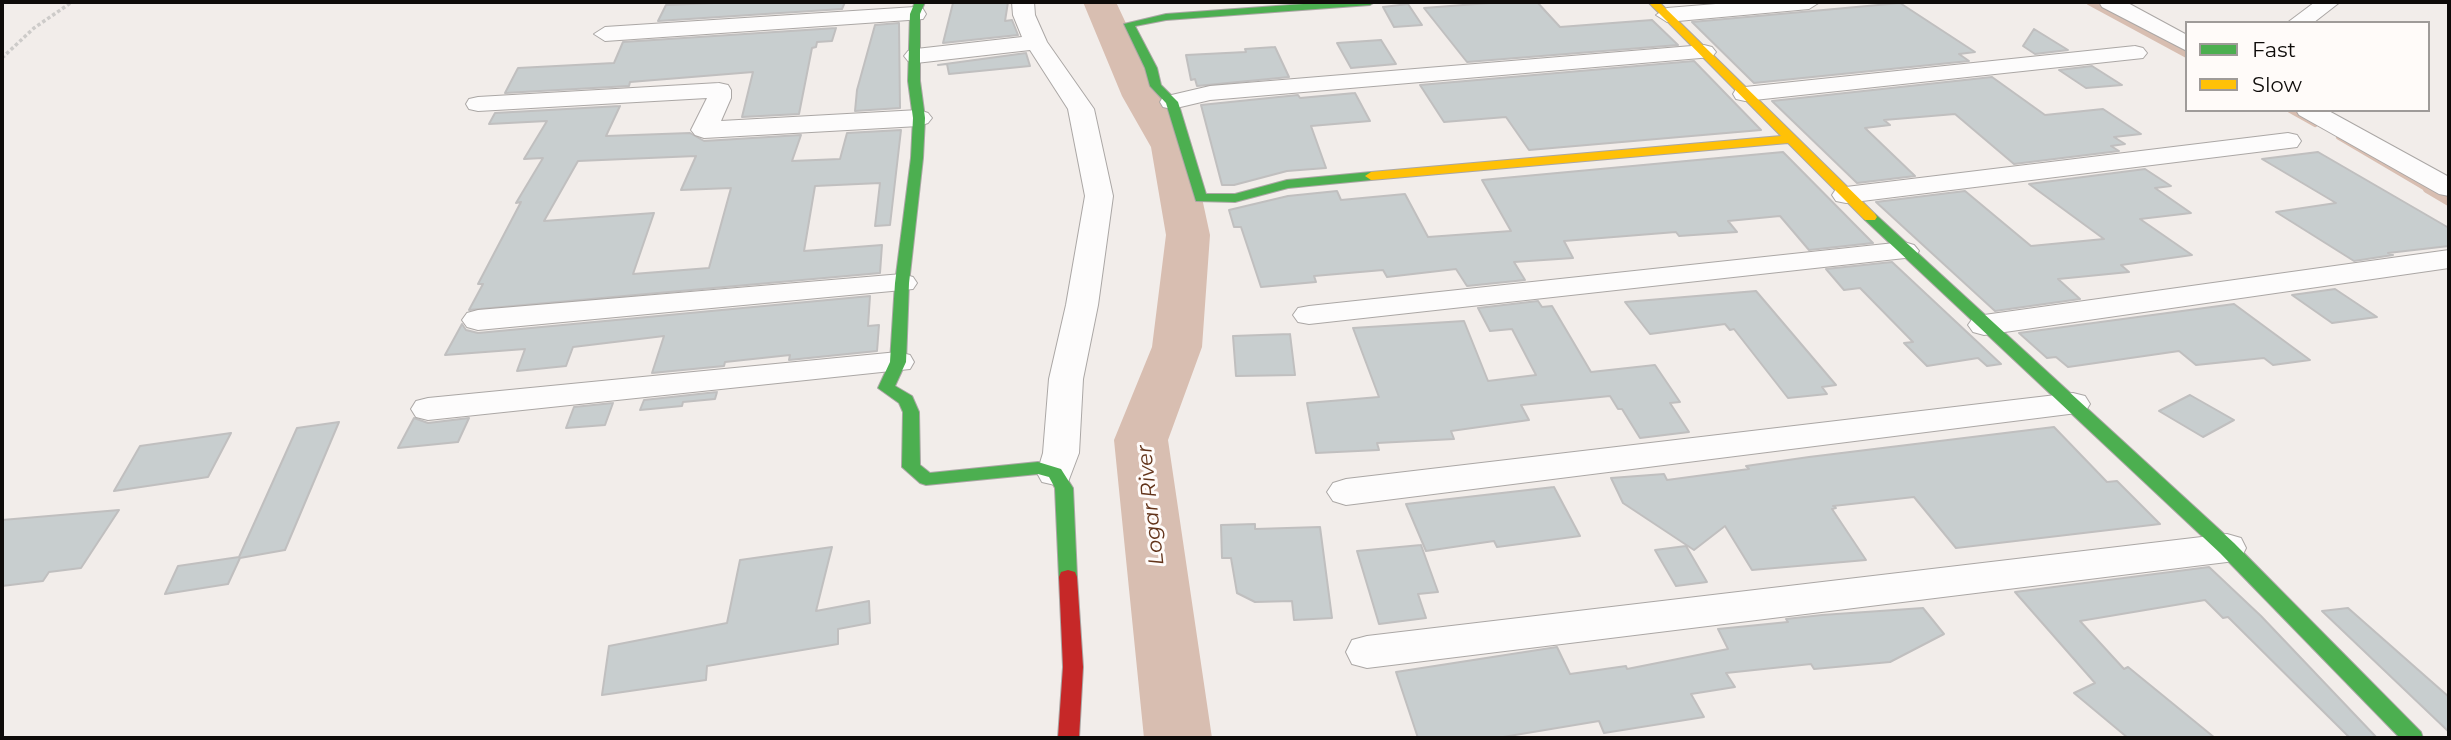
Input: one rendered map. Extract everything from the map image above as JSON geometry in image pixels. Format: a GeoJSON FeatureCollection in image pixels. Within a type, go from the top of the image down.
{"type":"FeatureCollection","features":[{"type":"Feature","properties":{"kind":"street"},"geometry":{"type":"LineString","coordinates":[[1023,2],[1024,15],[1036,42],[1081,109],[1099,196],[1066,379],[1061,453],[1055,473]]}},
{"type":"Feature","properties":{"kind":"street"},"geometry":{"type":"LineString","coordinates":[[1370,2],[1166,17],[1129,24],[1151,68],[1156,86],[1172,102],[1201,198],[1235,198],[1287,184],[1789,139]]}},
{"type":"Feature","properties":{"kind":"street"},"geometry":{"type":"LineString","coordinates":[[1660,8],[1809,2]]}},
{"type":"Feature","properties":{"kind":"street"},"geometry":{"type":"LineString","coordinates":[[2110,2],[2185,43]]}},
{"type":"Feature","properties":{"kind":"street"},"geometry":{"type":"LineString","coordinates":[[2301,21],[2329,2]]}},
{"type":"Feature","properties":{"kind":"street"},"geometry":{"type":"LineString","coordinates":[[605,34],[917,8],[914,81],[919,118],[902,284],[898,362],[886,388],[906,400],[911,412],[912,467],[926,479],[1038,468],[1055,473],[1064,488],[1073,667],[1069,738]]}},
{"type":"Feature","properties":{"kind":"street"},"geometry":{"type":"LineString","coordinates":[[1660,8],[1904,251],[2227,548],[2413,738]]}},
{"type":"Feature","properties":{"kind":"street"},"geometry":{"type":"LineString","coordinates":[[916,56],[1036,42]]}},
{"type":"Feature","properties":{"kind":"street"},"geometry":{"type":"LineString","coordinates":[[1172,102],[1210,93],[1704,52]]}},
{"type":"Feature","properties":{"kind":"street"},"geometry":{"type":"LineString","coordinates":[[1745,94],[2135,53]]}},
{"type":"Feature","properties":{"kind":"street"},"geometry":{"type":"LineString","coordinates":[[478,104],[719,90],[719,98],[704,130],[919,118]]}},
{"type":"Feature","properties":{"kind":"street"},"geometry":{"type":"LineString","coordinates":[[2312,112],[2449,188]]}},
{"type":"Feature","properties":{"kind":"street"},"geometry":{"type":"LineString","coordinates":[[1846,195],[2288,141]]}},
{"type":"Feature","properties":{"kind":"street"},"geometry":{"type":"LineString","coordinates":[[1309,315],[1904,251]]}},
{"type":"Feature","properties":{"kind":"street"},"geometry":{"type":"LineString","coordinates":[[1984,324],[2449,259]]}},
{"type":"Feature","properties":{"kind":"street"},"geometry":{"type":"LineString","coordinates":[[478,320],[902,284]]}},
{"type":"Feature","properties":{"kind":"street"},"geometry":{"type":"LineString","coordinates":[[428,409],[898,362]]}},
{"type":"Feature","properties":{"kind":"street"},"geometry":{"type":"LineString","coordinates":[[1346,492],[2073,404]]}},
{"type":"Feature","properties":{"kind":"street"},"geometry":{"type":"LineString","coordinates":[[1367,652],[2227,548]]}},
{"type":"Feature","properties":{"kind":"path"},"geometry":{"type":"LineString","coordinates":[[2,58],[34,28],[72,2]]}},
{"type":"Feature","properties":{"kind":"building"},"geometry":{"type":"Polygon","coordinates":[[[845,2],[842,9],[658,21],[666,5],[845,2]]]}},
{"type":"Feature","properties":{"kind":"building"},"geometry":{"type":"Polygon","coordinates":[[[1008,2],[1005,21],[1012,20],[1018,35],[943,43],[953,3],[1008,2]]]}},
{"type":"Feature","properties":{"kind":"building"},"geometry":{"type":"Polygon","coordinates":[[[1537,2],[1560,27],[1652,20],[1678,45],[1467,62],[1424,8],[1537,2]]]}},
{"type":"Feature","properties":{"kind":"building"},"geometry":{"type":"Polygon","coordinates":[[[1900,3],[1975,52],[1959,54],[1969,61],[1754,83],[1692,22],[1900,3]]]}},
{"type":"Feature","properties":{"kind":"building"},"geometry":{"type":"Polygon","coordinates":[[[1408,4],[1422,25],[1394,27],[1383,7],[1408,4]]]}},
{"type":"Feature","properties":{"kind":"building"},"geometry":{"type":"Polygon","coordinates":[[[899,23],[900,108],[855,111],[857,90],[875,25],[899,23]]]}},
{"type":"Feature","properties":{"kind":"building"},"geometry":{"type":"Polygon","coordinates":[[[836,28],[832,41],[817,42],[816,47],[812,48],[799,114],[742,117],[753,72],[630,82],[629,86],[505,93],[518,68],[614,63],[623,42],[836,28]]]}},
{"type":"Feature","properties":{"kind":"building"},"geometry":{"type":"Polygon","coordinates":[[[2034,29],[2068,50],[2035,54],[2023,46],[2034,29]]]}},
{"type":"Feature","properties":{"kind":"building"},"geometry":{"type":"Polygon","coordinates":[[[1381,40],[1396,64],[1351,68],[1337,43],[1381,40]]]}},
{"type":"Feature","properties":{"kind":"building"},"geometry":{"type":"Polygon","coordinates":[[[1275,47],[1289,77],[1197,86],[1195,79],[1191,80],[1186,55],[1246,52],[1245,49],[1275,47]]]}},
{"type":"Feature","properties":{"kind":"building"},"geometry":{"type":"Polygon","coordinates":[[[1026,53],[1030,66],[949,74],[947,64],[938,65],[1026,53]]]}},
{"type":"Feature","properties":{"kind":"building"},"geometry":{"type":"Polygon","coordinates":[[[1694,61],[1761,130],[1529,150],[1506,117],[1444,122],[1420,85],[1694,61]]]}},
{"type":"Feature","properties":{"kind":"building"},"geometry":{"type":"Polygon","coordinates":[[[2092,66],[2122,85],[2086,88],[2059,70],[2092,66]]]}},
{"type":"Feature","properties":{"kind":"building"},"geometry":{"type":"Polygon","coordinates":[[[1992,77],[2045,115],[2103,109],[2141,134],[2114,137],[2125,144],[2111,146],[2119,151],[2014,164],[1955,114],[1884,120],[1890,125],[1865,128],[1915,176],[1857,183],[1772,101],[1992,77]]]}},
{"type":"Feature","properties":{"kind":"building"},"geometry":{"type":"Polygon","coordinates":[[[1355,93],[1370,121],[1311,126],[1326,168],[1287,171],[1234,185],[1222,185],[1201,105],[1298,95],[1300,98],[1355,93]]]}},
{"type":"Feature","properties":{"kind":"building"},"geometry":{"type":"Polygon","coordinates":[[[620,106],[606,136],[690,133],[704,141],[801,135],[792,161],[840,159],[847,133],[901,130],[890,225],[875,226],[880,183],[815,186],[804,251],[882,245],[880,273],[469,310],[483,284],[478,284],[521,202],[516,203],[543,158],[524,159],[547,121],[489,124],[495,113],[620,106]],[[696,156],[578,161],[544,221],[654,213],[633,274],[709,268],[731,188],[681,190],[696,156]]]}},
{"type":"Feature","properties":{"kind":"building"},"geometry":{"type":"Polygon","coordinates":[[[1783,152],[1873,243],[1809,250],[1780,216],[1728,221],[1737,232],[1679,236],[1676,232],[1564,241],[1573,258],[1514,262],[1525,280],[1467,286],[1456,269],[1387,277],[1383,270],[1314,276],[1316,282],[1261,287],[1241,227],[1234,227],[1229,210],[1288,196],[1337,191],[1341,200],[1405,194],[1428,237],[1511,231],[1482,180],[1783,152]]]}},
{"type":"Feature","properties":{"kind":"building"},"geometry":{"type":"Polygon","coordinates":[[[2318,152],[2449,228],[2449,246],[2388,253],[2393,255],[2354,261],[2276,212],[2336,203],[2262,159],[2318,152]]]}},
{"type":"Feature","properties":{"kind":"building"},"geometry":{"type":"Polygon","coordinates":[[[2145,169],[2171,186],[2155,188],[2191,213],[2140,219],[2192,255],[2121,265],[2129,272],[2058,279],[2080,299],[1995,311],[1876,202],[1965,191],[2031,246],[2104,239],[2029,184],[2145,169]]]}},
{"type":"Feature","properties":{"kind":"building"},"geometry":{"type":"Polygon","coordinates":[[[1892,262],[2001,364],[1987,366],[1978,358],[1927,366],[1904,343],[1913,342],[1860,288],[1844,290],[1826,269],[1892,262]]]}},
{"type":"Feature","properties":{"kind":"building"},"geometry":{"type":"Polygon","coordinates":[[[2335,289],[2377,317],[2332,323],[2292,295],[2335,289]]]}},
{"type":"Feature","properties":{"kind":"building"},"geometry":{"type":"Polygon","coordinates":[[[1756,291],[1836,385],[1822,387],[1827,394],[1788,398],[1734,329],[1730,330],[1725,324],[1650,334],[1625,302],[1756,291]]]}},
{"type":"Feature","properties":{"kind":"building"},"geometry":{"type":"Polygon","coordinates":[[[870,296],[868,326],[879,325],[877,351],[789,360],[790,355],[725,362],[724,366],[652,373],[664,336],[573,347],[566,366],[517,371],[525,349],[445,355],[462,324],[466,330],[478,333],[870,296]]]}},
{"type":"Feature","properties":{"kind":"building"},"geometry":{"type":"Polygon","coordinates":[[[1538,301],[1542,307],[1552,306],[1591,372],[1655,365],[1680,402],[1670,403],[1689,432],[1640,438],[1622,409],[1618,409],[1610,396],[1521,405],[1529,420],[1451,431],[1454,439],[1377,443],[1379,450],[1316,453],[1307,403],[1379,397],[1353,328],[1464,321],[1488,381],[1536,375],[1512,329],[1490,331],[1478,308],[1538,301]]]}},
{"type":"Feature","properties":{"kind":"building"},"geometry":{"type":"Polygon","coordinates":[[[2234,304],[2310,360],[2273,365],[2264,358],[2196,365],[2179,351],[2068,367],[2056,357],[2047,358],[2019,333],[2234,304]]]}},
{"type":"Feature","properties":{"kind":"building"},"geometry":{"type":"Polygon","coordinates":[[[1290,334],[1295,375],[1236,376],[1233,336],[1290,334]]]}},
{"type":"Feature","properties":{"kind":"building"},"geometry":{"type":"Polygon","coordinates":[[[717,392],[715,399],[683,402],[682,406],[640,410],[644,400],[717,392]]]}},
{"type":"Feature","properties":{"kind":"building"},"geometry":{"type":"Polygon","coordinates":[[[2190,395],[2234,420],[2203,437],[2159,411],[2190,395]]]}},
{"type":"Feature","properties":{"kind":"building"},"geometry":{"type":"Polygon","coordinates":[[[613,403],[605,425],[566,428],[574,407],[613,403]]]}},
{"type":"Feature","properties":{"kind":"building"},"geometry":{"type":"Polygon","coordinates":[[[414,418],[428,423],[469,418],[458,442],[398,448],[414,418]]]}},
{"type":"Feature","properties":{"kind":"building"},"geometry":{"type":"Polygon","coordinates":[[[339,422],[285,550],[240,558],[228,584],[165,594],[178,566],[239,557],[297,428],[339,422]]]}},
{"type":"Feature","properties":{"kind":"building"},"geometry":{"type":"Polygon","coordinates":[[[2054,427],[2107,482],[2117,481],[2160,524],[1956,548],[1914,497],[1833,506],[1836,508],[1832,509],[1866,560],[1752,570],[1725,526],[1694,550],[1623,503],[1611,478],[1664,474],[1667,480],[1749,469],[1746,466],[1809,457],[2054,427]]]}},
{"type":"Feature","properties":{"kind":"building"},"geometry":{"type":"Polygon","coordinates":[[[231,433],[208,477],[114,491],[140,446],[231,433]]]}},
{"type":"Feature","properties":{"kind":"building"},"geometry":{"type":"Polygon","coordinates":[[[1554,487],[1580,536],[1497,547],[1494,541],[1426,551],[1406,504],[1554,487]]]}},
{"type":"Feature","properties":{"kind":"building"},"geometry":{"type":"Polygon","coordinates":[[[119,510],[81,568],[49,572],[43,581],[2,586],[2,520],[119,510]]]}},
{"type":"Feature","properties":{"kind":"building"},"geometry":{"type":"Polygon","coordinates":[[[1255,524],[1255,529],[1320,527],[1332,618],[1294,620],[1292,601],[1255,602],[1237,593],[1231,558],[1222,558],[1221,525],[1255,524]]]}},
{"type":"Feature","properties":{"kind":"building"},"geometry":{"type":"Polygon","coordinates":[[[1421,545],[1438,592],[1418,594],[1426,618],[1379,624],[1357,551],[1421,545]]]}},
{"type":"Feature","properties":{"kind":"building"},"geometry":{"type":"Polygon","coordinates":[[[1686,546],[1707,582],[1676,586],[1655,550],[1686,546]]]}},
{"type":"Feature","properties":{"kind":"building"},"geometry":{"type":"Polygon","coordinates":[[[832,547],[816,611],[869,601],[870,623],[838,629],[838,644],[707,666],[706,680],[602,695],[609,646],[727,623],[740,560],[832,547]]]}},
{"type":"Feature","properties":{"kind":"building"},"geometry":{"type":"Polygon","coordinates":[[[2209,567],[2261,616],[2377,738],[2350,738],[2228,617],[2223,618],[2205,600],[2080,621],[2124,669],[2128,667],[2215,738],[2128,738],[2074,693],[2095,683],[2015,592],[2209,567]]]}},
{"type":"Feature","properties":{"kind":"building"},"geometry":{"type":"Polygon","coordinates":[[[1923,608],[1944,634],[1890,662],[1814,669],[1811,664],[1726,673],[1735,687],[1691,694],[1704,717],[1604,733],[1599,721],[1497,738],[1418,738],[1396,672],[1557,647],[1570,674],[1626,666],[1627,669],[1728,649],[1718,629],[1788,622],[1786,619],[1822,615],[1923,608]]]}},
{"type":"Feature","properties":{"kind":"building"},"geometry":{"type":"Polygon","coordinates":[[[2348,608],[2449,697],[2449,732],[2322,611],[2348,608]]]}},
{"type":"Feature","properties":{"kind":"waterway","name":"Logar River"},"geometry":{"type":"LineString","coordinates":[[1099,2],[1141,96],[1171,147],[1188,235],[1177,347],[1141,440],[1178,738]]}},
{"type":"Feature","properties":{"kind":"waterway"},"geometry":{"type":"LineString","coordinates":[[2089,2],[2185,54]]}},
{"type":"Feature","properties":{"kind":"waterway"},"geometry":{"type":"LineString","coordinates":[[2294,112],[2315,124]]}},
{"type":"Feature","properties":{"kind":"waterway"},"geometry":{"type":"LineString","coordinates":[[2339,137],[2429,190]]}},
{"type":"Feature","properties":{"kind":"waterway"},"geometry":{"type":"LineString","coordinates":[[2427,189],[2449,202]]}},
{"type":"Feature","properties":{"kind":"traffic: fast"},"geometry":{"type":"LineString","coordinates":[[920,2],[915,14],[914,81],[919,118],[917,158],[902,283],[898,362],[886,388],[906,400],[911,412],[911,467],[926,479],[1038,468],[1055,473],[1064,488],[1068,577]]}},
{"type":"Feature","properties":{"kind":"traffic: fast"},"geometry":{"type":"LineString","coordinates":[[1370,2],[1166,17],[1129,24],[1151,68],[1156,86],[1172,102],[1201,198],[1235,198],[1287,184],[1371,176]]}},
{"type":"Feature","properties":{"kind":"traffic: fast"},"geometry":{"type":"LineString","coordinates":[[1870,217],[2227,548],[2413,738]]}},
{"type":"Feature","properties":{"kind":"traffic: slow"},"geometry":{"type":"LineString","coordinates":[[1653,2],[1870,217]]}},
{"type":"Feature","properties":{"kind":"traffic: slow"},"geometry":{"type":"LineString","coordinates":[[1371,176],[1789,139]]}},
{"type":"Feature","properties":{"kind":"traffic: jam"},"geometry":{"type":"LineString","coordinates":[[1068,577],[1073,667],[1069,738]]}}]}
